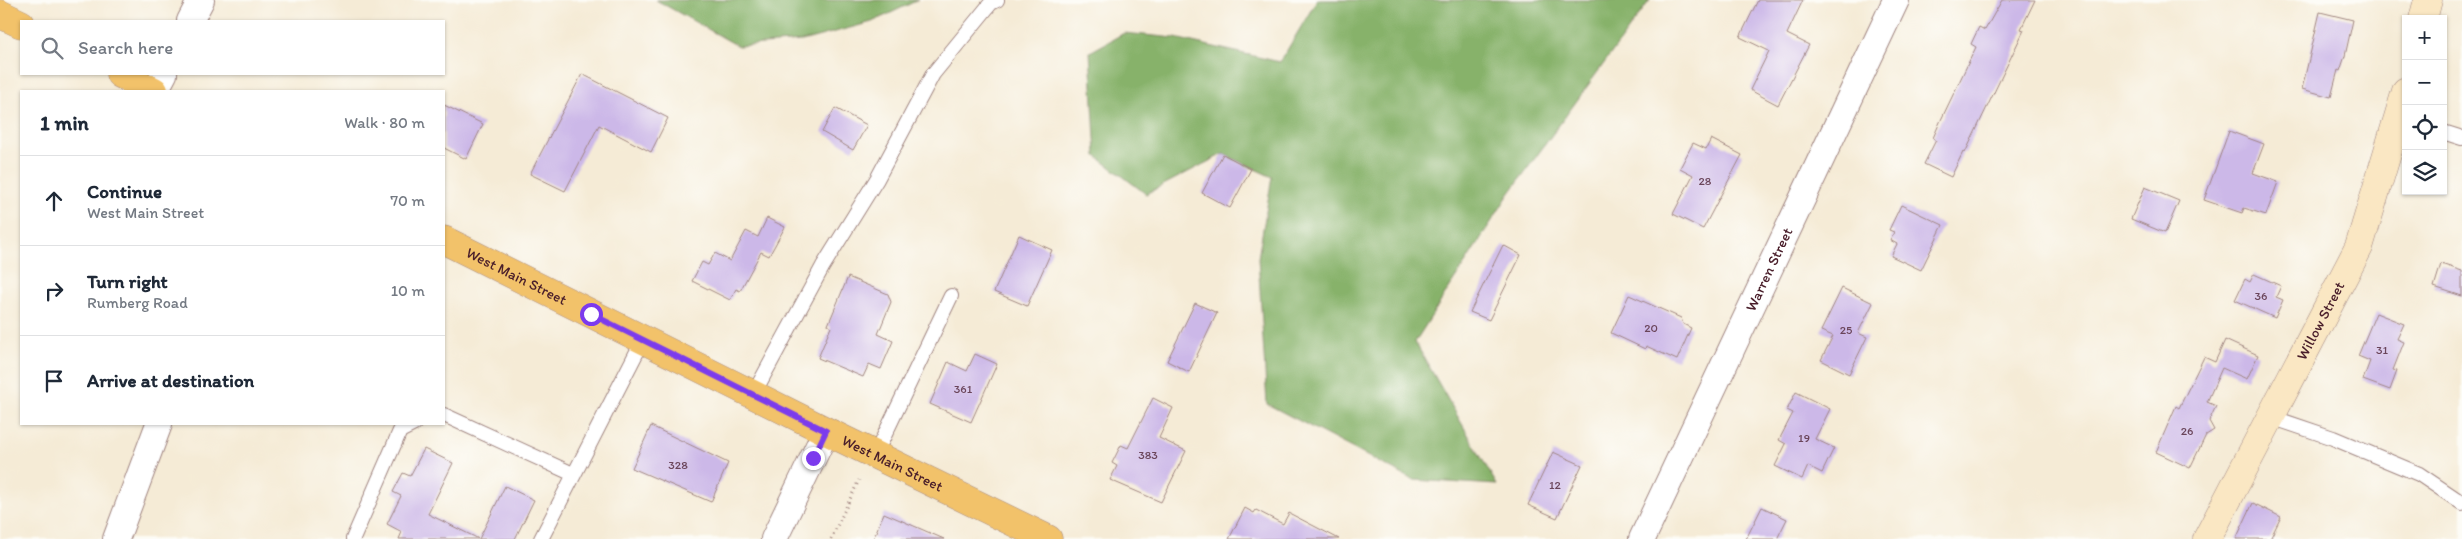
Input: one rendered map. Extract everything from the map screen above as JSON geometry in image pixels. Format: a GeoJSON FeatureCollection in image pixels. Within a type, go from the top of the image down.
{"type":"FeatureCollection","features":[{"type":"Feature","properties":{"kind":"main road"},"geometry":{"type":"LineString","coordinates":[[0,14],[20,24]]}},
{"type":"Feature","properties":{"kind":"main road"},"geometry":{"type":"LineString","coordinates":[[122,75],[153,90]]}},
{"type":"Feature","properties":{"kind":"main road","name":"West Main Street"},"geometry":{"type":"LineString","coordinates":[[445,241],[753,395],[1048,539]]}},
{"type":"Feature","properties":{"kind":"street"},"geometry":{"type":"LineString","coordinates":[[190,20],[200,0]]}},
{"type":"Feature","properties":{"kind":"street","name":"Warren Street"},"geometry":{"type":"LineString","coordinates":[[1642,539],[1896,0]]}},
{"type":"Feature","properties":{"kind":"street"},"geometry":{"type":"LineString","coordinates":[[2424,15],[2428,0]]}},
{"type":"Feature","properties":{"kind":"street"},"geometry":{"type":"LineString","coordinates":[[156,90],[163,75]]}},
{"type":"Feature","properties":{"kind":"street","name":"Willow Street"},"geometry":{"type":"LineString","coordinates":[[2207,539],[2360,247],[2402,121]]}},
{"type":"Feature","properties":{"kind":"street"},"geometry":{"type":"LineString","coordinates":[[116,539],[159,425]]}},
{"type":"Feature","properties":{"kind":"street"},"geometry":{"type":"LineString","coordinates":[[774,539],[826,431]]}},
{"type":"Feature","properties":{"kind":"lane"},"geometry":{"type":"LineString","coordinates":[[753,395],[823,266],[877,179],[933,74],[991,3],[997,0]]}},
{"type":"Feature","properties":{"kind":"lane"},"geometry":{"type":"LineString","coordinates":[[2447,133],[2462,138]]}},
{"type":"Feature","properties":{"kind":"lane"},"geometry":{"type":"LineString","coordinates":[[875,455],[952,296]]}},
{"type":"Feature","properties":{"kind":"lane"},"geometry":{"type":"LineString","coordinates":[[541,539],[643,340]]}},
{"type":"Feature","properties":{"kind":"lane"},"geometry":{"type":"LineString","coordinates":[[445,415],[573,474]]}},
{"type":"Feature","properties":{"kind":"lane"},"geometry":{"type":"LineString","coordinates":[[2271,417],[2333,438],[2419,474],[2462,503]]}},
{"type":"Feature","properties":{"kind":"lane"},"geometry":{"type":"LineString","coordinates":[[353,539],[400,431],[412,425]]}},
{"type":"Feature","properties":{"kind":"path"},"geometry":{"type":"LineString","coordinates":[[831,539],[859,480]]}},
{"type":"Feature","properties":{"kind":"green space"},"geometry":{"type":"Polygon","coordinates":[[[656,0],[918,0],[872,22],[802,41],[738,46],[656,0]]]}},
{"type":"Feature","properties":{"kind":"green space"},"geometry":{"type":"Polygon","coordinates":[[[1317,0],[1650,0],[1509,194],[1415,342],[1497,485],[1413,480],[1267,404],[1258,258],[1272,177],[1223,154],[1146,194],[1096,156],[1090,52],[1124,33],[1175,38],[1280,62],[1317,0]]]}},
{"type":"Feature","properties":{"kind":"building"},"geometry":{"type":"Polygon","coordinates":[[[1758,0],[1803,0],[1787,34],[1809,45],[1778,105],[1750,90],[1769,51],[1740,37],[1758,0]]]}},
{"type":"Feature","properties":{"kind":"building"},"geometry":{"type":"Polygon","coordinates":[[[2002,0],[2035,0],[2021,29],[2024,30],[1965,153],[1963,152],[1951,177],[1924,164],[1936,140],[1933,138],[1940,122],[1976,47],[1971,44],[1979,27],[1985,30],[2002,0]]]}},
{"type":"Feature","properties":{"kind":"building"},"geometry":{"type":"Polygon","coordinates":[[[2320,12],[2353,20],[2345,56],[2340,71],[2338,70],[2331,97],[2302,89],[2320,12]]]}},
{"type":"Feature","properties":{"kind":"building"},"geometry":{"type":"Polygon","coordinates":[[[582,74],[668,118],[651,152],[599,125],[565,191],[530,174],[582,74]]]}},
{"type":"Feature","properties":{"kind":"building"},"geometry":{"type":"Polygon","coordinates":[[[445,105],[483,124],[466,159],[445,148],[445,105]]]}},
{"type":"Feature","properties":{"kind":"building"},"geometry":{"type":"Polygon","coordinates":[[[835,108],[867,125],[853,150],[822,132],[835,108]]]}},
{"type":"Feature","properties":{"kind":"building"},"geometry":{"type":"Polygon","coordinates":[[[2229,131],[2264,144],[2253,173],[2278,182],[2266,215],[2244,208],[2242,213],[2204,200],[2229,131]]]}},
{"type":"Feature","properties":{"kind":"building"},"geometry":{"type":"Polygon","coordinates":[[[1711,139],[1742,155],[1703,229],[1673,214],[1693,175],[1680,168],[1693,143],[1706,149],[1711,139]]]}},
{"type":"Feature","properties":{"kind":"building"},"geometry":{"type":"Polygon","coordinates":[[[1223,154],[1251,169],[1230,208],[1202,193],[1223,154]]]}},
{"type":"Feature","properties":{"kind":"building"},"geometry":{"type":"Polygon","coordinates":[[[2145,187],[2179,201],[2165,233],[2131,219],[2145,187]]]}},
{"type":"Feature","properties":{"kind":"building"},"geometry":{"type":"Polygon","coordinates":[[[1901,205],[1943,225],[1921,270],[1891,256],[1897,244],[1890,240],[1894,232],[1889,230],[1901,205]]]}},
{"type":"Feature","properties":{"kind":"building"},"geometry":{"type":"Polygon","coordinates":[[[767,218],[785,227],[769,256],[761,252],[740,291],[736,289],[730,300],[692,281],[702,262],[708,265],[715,253],[730,261],[746,231],[758,237],[767,218]]]}},
{"type":"Feature","properties":{"kind":"building"},"geometry":{"type":"Polygon","coordinates":[[[1019,235],[1052,250],[1027,306],[994,292],[1019,235]]]}},
{"type":"Feature","properties":{"kind":"building"},"geometry":{"type":"Polygon","coordinates":[[[1503,245],[1521,255],[1489,320],[1470,312],[1503,245]]]}},
{"type":"Feature","properties":{"kind":"building"},"geometry":{"type":"Polygon","coordinates":[[[2441,264],[2462,271],[2462,296],[2434,287],[2441,264]]]}},
{"type":"Feature","properties":{"kind":"building"},"geometry":{"type":"Polygon","coordinates":[[[2254,274],[2281,286],[2276,297],[2283,300],[2275,318],[2235,300],[2245,279],[2250,282],[2254,274]]]}},
{"type":"Feature","properties":{"kind":"building"},"geometry":{"type":"Polygon","coordinates":[[[848,277],[888,294],[891,302],[878,334],[893,341],[881,369],[869,364],[863,377],[818,358],[831,327],[828,325],[848,277]]]}},
{"type":"Feature","properties":{"kind":"building"},"geometry":{"type":"Polygon","coordinates":[[[1842,288],[1873,303],[1858,333],[1867,337],[1849,374],[1821,360],[1833,336],[1821,331],[1842,288]]]}},
{"type":"Feature","properties":{"kind":"building"},"geometry":{"type":"Polygon","coordinates":[[[1629,295],[1681,318],[1683,324],[1691,328],[1677,360],[1646,346],[1645,349],[1611,333],[1629,295]]]}},
{"type":"Feature","properties":{"kind":"building"},"geometry":{"type":"Polygon","coordinates":[[[1195,303],[1217,313],[1189,372],[1167,361],[1195,303]]]}},
{"type":"Feature","properties":{"kind":"building"},"geometry":{"type":"Polygon","coordinates":[[[2376,313],[2404,324],[2397,339],[2404,342],[2393,370],[2397,371],[2390,390],[2363,380],[2370,361],[2358,356],[2376,313]]]}},
{"type":"Feature","properties":{"kind":"building"},"geometry":{"type":"Polygon","coordinates":[[[2225,340],[2258,355],[2247,379],[2222,368],[2207,402],[2216,406],[2209,421],[2214,430],[2206,435],[2190,468],[2156,452],[2176,406],[2179,408],[2204,357],[2215,362],[2225,340]]]}},
{"type":"Feature","properties":{"kind":"building"},"geometry":{"type":"Polygon","coordinates":[[[975,354],[997,364],[971,422],[930,404],[948,362],[967,371],[975,354]]]}},
{"type":"Feature","properties":{"kind":"building"},"geometry":{"type":"Polygon","coordinates":[[[1796,392],[1830,409],[1815,439],[1834,448],[1822,473],[1808,466],[1802,479],[1775,466],[1786,444],[1779,440],[1793,413],[1787,410],[1796,392]]]}},
{"type":"Feature","properties":{"kind":"building"},"geometry":{"type":"Polygon","coordinates":[[[1153,398],[1173,408],[1159,438],[1186,451],[1161,502],[1110,480],[1117,466],[1112,463],[1121,445],[1128,448],[1153,398]]]}},
{"type":"Feature","properties":{"kind":"building"},"geometry":{"type":"Polygon","coordinates":[[[651,426],[728,463],[711,502],[632,468],[651,426]]]}},
{"type":"Feature","properties":{"kind":"building"},"geometry":{"type":"Polygon","coordinates":[[[424,449],[453,463],[428,514],[479,539],[399,539],[402,532],[387,524],[401,496],[393,492],[403,473],[410,476],[424,449]]]}},
{"type":"Feature","properties":{"kind":"building"},"geometry":{"type":"Polygon","coordinates":[[[1553,452],[1582,465],[1557,518],[1528,505],[1553,452]]]}},
{"type":"Feature","properties":{"kind":"building"},"geometry":{"type":"Polygon","coordinates":[[[505,486],[534,500],[515,539],[479,539],[505,486]]]}},
{"type":"Feature","properties":{"kind":"building"},"geometry":{"type":"Polygon","coordinates":[[[2253,503],[2281,517],[2270,539],[2236,539],[2253,503]]]}},
{"type":"Feature","properties":{"kind":"building"},"geometry":{"type":"Polygon","coordinates":[[[1762,507],[1787,519],[1777,539],[1746,539],[1762,507]]]}},
{"type":"Feature","properties":{"kind":"building"},"geometry":{"type":"Polygon","coordinates":[[[1245,508],[1254,513],[1256,510],[1283,524],[1289,513],[1339,539],[1229,539],[1245,508]]]}},
{"type":"Feature","properties":{"kind":"building"},"geometry":{"type":"Polygon","coordinates":[[[884,513],[944,539],[873,539],[884,513]]]}},
{"type":"Feature","properties":{"kind":"route"},"geometry":{"type":"LineString","coordinates":[[591,314],[826,431],[813,458]]}}]}
